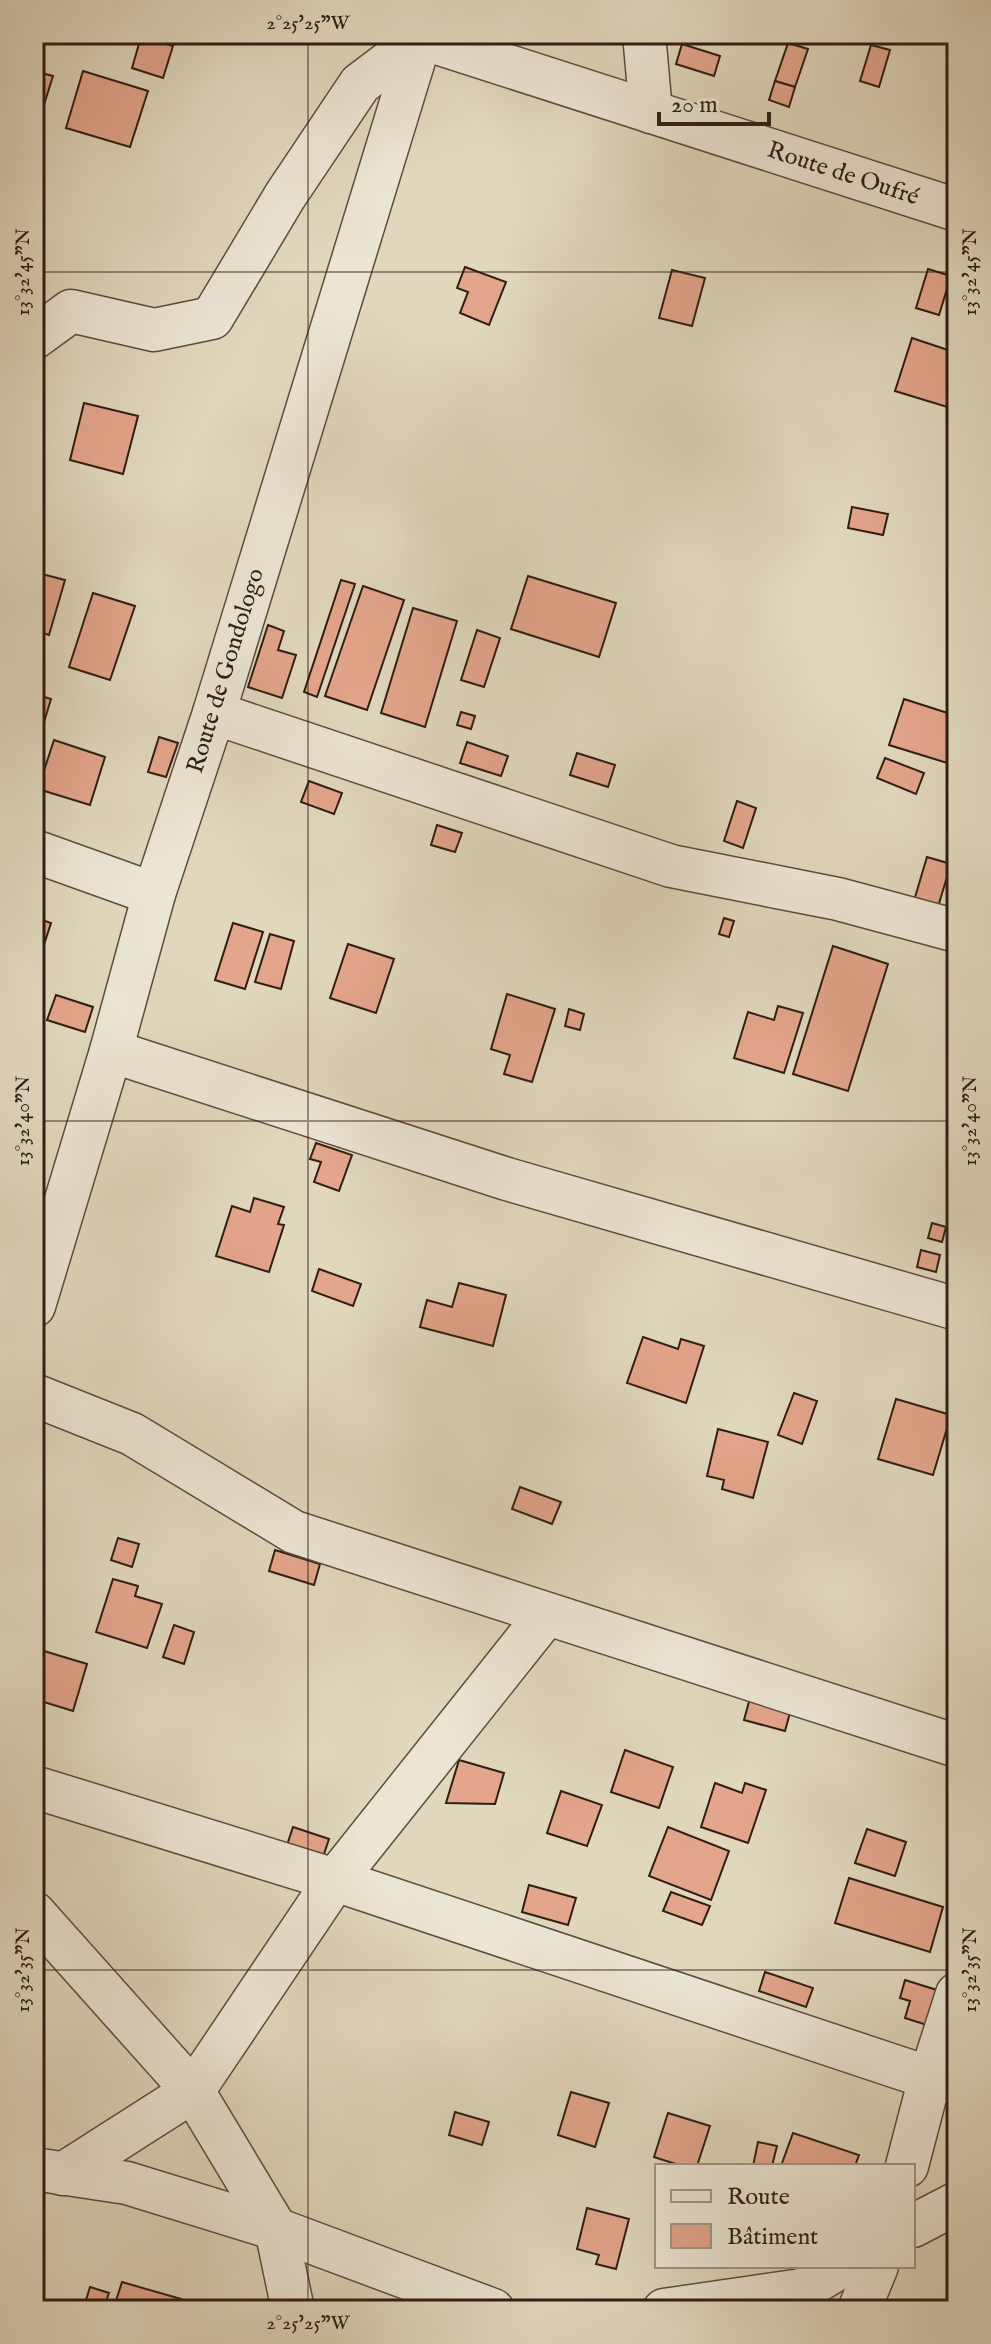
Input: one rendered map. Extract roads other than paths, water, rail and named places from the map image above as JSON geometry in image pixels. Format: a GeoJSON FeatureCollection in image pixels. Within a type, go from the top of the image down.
{"type":"FeatureCollection","features":[{"type":"Feature","properties":{"kind":"street"},"geometry":{"type":"LineString","coordinates":[[644,34],[651,112]]}},
{"type":"Feature","properties":{"kind":"street"},"geometry":{"type":"LineString","coordinates":[[34,338],[53,307],[154,330],[212,318],[285,196],[360,84],[417,35]]}},
{"type":"Feature","properties":{"kind":"street","name":"Route de Oufré"},"geometry":{"type":"LineString","coordinates":[[417,35],[957,210]]}},
{"type":"Feature","properties":{"kind":"street","name":"Route de Gondologo"},"geometry":{"type":"LineString","coordinates":[[34,1306],[111,1051],[154,894],[214,713],[417,35]]}},
{"type":"Feature","properties":{"kind":"street"},"geometry":{"type":"LineString","coordinates":[[214,713],[671,866],[838,899],[957,931]]}},
{"type":"Feature","properties":{"kind":"street"},"geometry":{"type":"LineString","coordinates":[[34,851],[154,894]]}},
{"type":"Feature","properties":{"kind":"street"},"geometry":{"type":"LineString","coordinates":[[111,1051],[507,1179],[957,1309]]}},
{"type":"Feature","properties":{"kind":"street"},"geometry":{"type":"LineString","coordinates":[[34,1395],[132,1434],[294,1532],[957,1746]]}},
{"type":"Feature","properties":{"kind":"street"},"geometry":{"type":"LineString","coordinates":[[49,2172],[193,2091],[335,1880],[546,1615]]}},
{"type":"Feature","properties":{"kind":"street"},"geometry":{"type":"LineString","coordinates":[[34,1787],[335,1880],[943,2081]]}},
{"type":"Feature","properties":{"kind":"street"},"geometry":{"type":"LineString","coordinates":[[34,1913],[193,2091],[276,2229],[293,2310]]}},
{"type":"Feature","properties":{"kind":"street"},"geometry":{"type":"LineString","coordinates":[[908,2164],[943,2081],[957,1994]]}},
{"type":"Feature","properties":{"kind":"street"},"geometry":{"type":"LineString","coordinates":[[49,2172],[127,2183],[276,2229],[493,2310]]}},
{"type":"Feature","properties":{"kind":"street"},"geometry":{"type":"LineString","coordinates":[[915,2225],[957,2203]]}},
{"type":"Feature","properties":{"kind":"street"},"geometry":{"type":"LineString","coordinates":[[664,2310],[802,2290],[839,2268]]}},
{"type":"Feature","properties":{"kind":"street"},"geometry":{"type":"LineString","coordinates":[[859,2310],[876,2268]]}}]}
